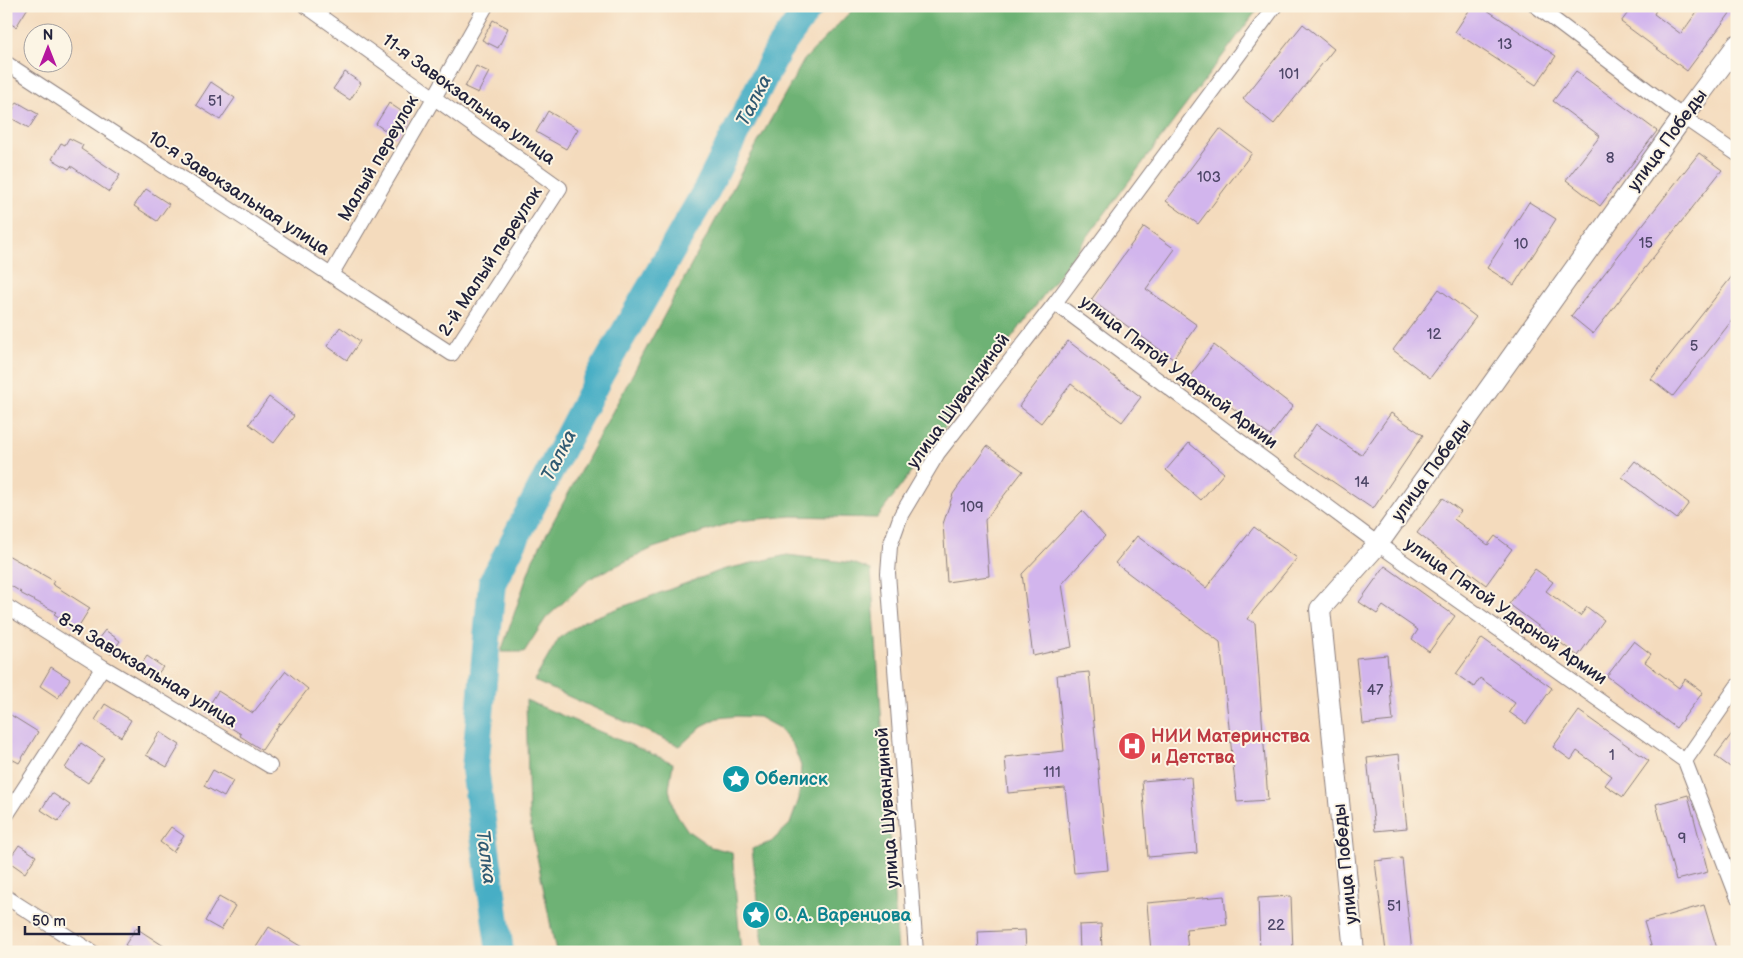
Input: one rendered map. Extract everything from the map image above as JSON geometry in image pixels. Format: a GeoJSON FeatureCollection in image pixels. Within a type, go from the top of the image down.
{"type":"FeatureCollection","features":[{"type":"Feature","properties":{"kind":"street","name":"11-я Завокзальная улица"},"geometry":{"type":"LineString","coordinates":[[306,6],[560,188]]}},
{"type":"Feature","properties":{"kind":"street","name":"Малый переулок"},"geometry":{"type":"LineString","coordinates":[[331,275],[486,6]]}},
{"type":"Feature","properties":{"kind":"street","name":"улица Шувандиной"},"geometry":{"type":"LineString","coordinates":[[916,952],[888,573],[890,546],[901,515],[938,453],[1054,303],[1275,6]]}},
{"type":"Feature","properties":{"kind":"street"},"geometry":{"type":"LineString","coordinates":[[1536,6],[1683,117],[1737,154]]}},
{"type":"Feature","properties":{"kind":"street","name":"улица Победы"},"geometry":{"type":"LineString","coordinates":[[1354,952],[1320,609],[1378,544],[1683,117],[1737,45]]}},
{"type":"Feature","properties":{"kind":"street","name":"10-я Завокзальная улица"},"geometry":{"type":"LineString","coordinates":[[6,63],[452,354]]}},
{"type":"Feature","properties":{"kind":"street","name":"2-й Малый переулок"},"geometry":{"type":"LineString","coordinates":[[452,354],[560,188]]}},
{"type":"Feature","properties":{"kind":"street","name":"улица Пятой Ударной Армии"},"geometry":{"type":"LineString","coordinates":[[1054,303],[1378,544],[1685,761]]}},
{"type":"Feature","properties":{"kind":"street","name":"8-я Завокзальная улица"},"geometry":{"type":"LineString","coordinates":[[6,606],[270,766]]}},
{"type":"Feature","properties":{"kind":"street"},"geometry":{"type":"LineString","coordinates":[[6,816],[103,666]]}},
{"type":"Feature","properties":{"kind":"street"},"geometry":{"type":"LineString","coordinates":[[1736,888],[1685,761],[1737,686]]}},
{"type":"Feature","properties":{"kind":"street"},"geometry":{"type":"LineString","coordinates":[[6,897],[92,952]]}},
{"type":"Feature","properties":{"kind":"green space"},"geometry":{"type":"Polygon","coordinates":[[[856,6],[1260,6],[877,518],[792,516],[737,521],[653,548],[589,579],[546,618],[524,652],[501,652],[533,559],[742,171],[804,60],[856,6]]]}},
{"type":"Feature","properties":{"kind":"green space"},"geometry":{"type":"Polygon","coordinates":[[[787,555],[853,563],[871,570],[898,952],[764,952],[752,849],[771,842],[790,824],[799,799],[801,766],[793,745],[779,728],[759,717],[737,716],[718,718],[702,726],[680,746],[534,681],[559,638],[584,621],[722,570],[787,555]]]}},
{"type":"Feature","properties":{"kind":"green space"},"geometry":{"type":"Polygon","coordinates":[[[526,700],[673,763],[669,789],[674,810],[688,831],[711,847],[732,852],[741,952],[556,952],[529,816],[526,700]]]}},
{"type":"Feature","properties":{"kind":"building"},"geometry":{"type":"Polygon","coordinates":[[[6,6],[29,6],[16,27],[6,21],[6,6]]]}},
{"type":"Feature","properties":{"kind":"building"},"geometry":{"type":"Polygon","coordinates":[[[1472,6],[1481,6],[1556,56],[1536,85],[1455,32],[1472,6]]]}},
{"type":"Feature","properties":{"kind":"building"},"geometry":{"type":"Polygon","coordinates":[[[1633,6],[1658,6],[1654,14],[1681,34],[1701,6],[1724,6],[1731,12],[1687,71],[1621,22],[1633,6]]]}},
{"type":"Feature","properties":{"kind":"building"},"geometry":{"type":"Polygon","coordinates":[[[493,20],[508,28],[498,48],[482,40],[493,20]]]}},
{"type":"Feature","properties":{"kind":"building"},"geometry":{"type":"Polygon","coordinates":[[[1303,24],[1334,49],[1274,124],[1243,99],[1303,24]]]}},
{"type":"Feature","properties":{"kind":"building"},"geometry":{"type":"Polygon","coordinates":[[[476,66],[489,72],[478,93],[465,87],[476,66]]]}},
{"type":"Feature","properties":{"kind":"building"},"geometry":{"type":"Polygon","coordinates":[[[1576,71],[1657,131],[1600,206],[1566,180],[1600,136],[1553,101],[1576,71]]]}},
{"type":"Feature","properties":{"kind":"building"},"geometry":{"type":"Polygon","coordinates":[[[345,72],[361,83],[350,100],[333,89],[345,72]]]}},
{"type":"Feature","properties":{"kind":"building"},"geometry":{"type":"Polygon","coordinates":[[[211,82],[235,98],[220,120],[196,105],[211,82]]]}},
{"type":"Feature","properties":{"kind":"building"},"geometry":{"type":"Polygon","coordinates":[[[17,102],[38,114],[29,128],[9,117],[17,102]]]}},
{"type":"Feature","properties":{"kind":"building"},"geometry":{"type":"Polygon","coordinates":[[[389,103],[410,117],[396,138],[376,124],[389,103]]]}},
{"type":"Feature","properties":{"kind":"building"},"geometry":{"type":"Polygon","coordinates":[[[548,111],[578,129],[566,149],[536,132],[548,111]]]}},
{"type":"Feature","properties":{"kind":"building"},"geometry":{"type":"Polygon","coordinates":[[[1220,129],[1252,153],[1198,224],[1166,201],[1220,129]]]}},
{"type":"Feature","properties":{"kind":"building"},"geometry":{"type":"Polygon","coordinates":[[[69,138],[83,145],[81,149],[120,175],[109,192],[71,166],[69,169],[52,159],[61,143],[65,145],[69,138]]]}},
{"type":"Feature","properties":{"kind":"building"},"geometry":{"type":"Polygon","coordinates":[[[1699,153],[1722,170],[1593,334],[1571,316],[1699,153]]]}},
{"type":"Feature","properties":{"kind":"building"},"geometry":{"type":"Polygon","coordinates":[[[146,189],[169,204],[157,221],[134,206],[146,189]]]}},
{"type":"Feature","properties":{"kind":"building"},"geometry":{"type":"Polygon","coordinates":[[[1529,202],[1556,219],[1514,285],[1487,268],[1529,202]]]}},
{"type":"Feature","properties":{"kind":"building"},"geometry":{"type":"Polygon","coordinates":[[[1144,227],[1175,249],[1146,289],[1197,325],[1173,359],[1091,300],[1144,227]]]}},
{"type":"Feature","properties":{"kind":"building"},"geometry":{"type":"Polygon","coordinates":[[[1737,270],[1737,314],[1673,396],[1651,379],[1737,270]]]}},
{"type":"Feature","properties":{"kind":"building"},"geometry":{"type":"Polygon","coordinates":[[[1439,289],[1476,317],[1430,378],[1393,350],[1439,289]]]}},
{"type":"Feature","properties":{"kind":"building"},"geometry":{"type":"Polygon","coordinates":[[[340,327],[360,341],[347,360],[327,346],[340,327]]]}},
{"type":"Feature","properties":{"kind":"building"},"geometry":{"type":"Polygon","coordinates":[[[1068,341],[1141,397],[1122,422],[1071,384],[1041,423],[1019,406],[1068,341]]]}},
{"type":"Feature","properties":{"kind":"building"},"geometry":{"type":"Polygon","coordinates":[[[1214,345],[1293,406],[1270,436],[1190,376],[1214,345]]]}},
{"type":"Feature","properties":{"kind":"building"},"geometry":{"type":"Polygon","coordinates":[[[269,397],[294,416],[274,443],[249,424],[269,397]]]}},
{"type":"Feature","properties":{"kind":"building"},"geometry":{"type":"Polygon","coordinates":[[[1391,413],[1423,435],[1373,509],[1295,456],[1316,424],[1361,455],[1391,413]]]}},
{"type":"Feature","properties":{"kind":"building"},"geometry":{"type":"Polygon","coordinates":[[[1189,443],[1224,473],[1201,500],[1166,470],[1189,443]]]}},
{"type":"Feature","properties":{"kind":"building"},"geometry":{"type":"Polygon","coordinates":[[[987,446],[1023,471],[985,520],[989,576],[947,582],[943,524],[953,494],[987,446]]]}},
{"type":"Feature","properties":{"kind":"building"},"geometry":{"type":"Polygon","coordinates":[[[1635,461],[1689,503],[1677,519],[1622,477],[1635,461]]]}},
{"type":"Feature","properties":{"kind":"building"},"geometry":{"type":"Polygon","coordinates":[[[1443,498],[1461,511],[1454,519],[1488,545],[1495,536],[1512,549],[1486,585],[1417,533],[1443,498]]]}},
{"type":"Feature","properties":{"kind":"building"},"geometry":{"type":"Polygon","coordinates":[[[1082,511],[1105,536],[1062,584],[1072,647],[1033,656],[1022,574],[1082,511]]]}},
{"type":"Feature","properties":{"kind":"building"},"geometry":{"type":"Polygon","coordinates":[[[1254,527],[1297,558],[1247,619],[1255,623],[1268,800],[1237,802],[1220,642],[1115,563],[1137,536],[1206,588],[1254,527]]]}},
{"type":"Feature","properties":{"kind":"building"},"geometry":{"type":"Polygon","coordinates":[[[6,554],[54,581],[52,584],[90,608],[77,629],[54,614],[56,612],[20,593],[6,583],[6,554]]]}},
{"type":"Feature","properties":{"kind":"building"},"geometry":{"type":"Polygon","coordinates":[[[1385,566],[1455,616],[1429,652],[1412,639],[1418,630],[1383,606],[1377,614],[1359,602],[1385,566]]]}},
{"type":"Feature","properties":{"kind":"building"},"geometry":{"type":"Polygon","coordinates":[[[1535,569],[1553,582],[1546,591],[1580,616],[1587,607],[1604,620],[1578,656],[1509,604],[1535,569]]]}},
{"type":"Feature","properties":{"kind":"building"},"geometry":{"type":"Polygon","coordinates":[[[105,630],[120,641],[111,654],[95,643],[105,630]]]}},
{"type":"Feature","properties":{"kind":"building"},"geometry":{"type":"Polygon","coordinates":[[[1482,638],[1552,688],[1526,724],[1509,712],[1515,703],[1480,678],[1474,687],[1456,674],[1482,638]]]}},
{"type":"Feature","properties":{"kind":"building"},"geometry":{"type":"Polygon","coordinates":[[[1634,641],[1651,654],[1645,662],[1679,688],[1685,679],[1703,692],[1676,728],[1607,676],[1634,641]]]}},
{"type":"Feature","properties":{"kind":"building"},"geometry":{"type":"Polygon","coordinates":[[[1387,655],[1393,721],[1363,724],[1356,658],[1387,655]]]}},
{"type":"Feature","properties":{"kind":"building"},"geometry":{"type":"Polygon","coordinates":[[[147,656],[163,667],[153,680],[138,669],[147,656]]]}},
{"type":"Feature","properties":{"kind":"building"},"geometry":{"type":"Polygon","coordinates":[[[51,667],[70,679],[58,698],[40,686],[51,667]]]}},
{"type":"Feature","properties":{"kind":"building"},"geometry":{"type":"Polygon","coordinates":[[[286,671],[308,689],[280,723],[262,750],[240,736],[241,734],[205,712],[218,691],[253,713],[286,671]]]}},
{"type":"Feature","properties":{"kind":"building"},"geometry":{"type":"Polygon","coordinates":[[[1089,672],[1108,870],[1074,873],[1065,788],[1008,793],[1005,757],[1064,751],[1057,675],[1089,672]]]}},
{"type":"Feature","properties":{"kind":"building"},"geometry":{"type":"Polygon","coordinates":[[[105,704],[131,720],[121,737],[95,720],[105,704]]]}},
{"type":"Feature","properties":{"kind":"building"},"geometry":{"type":"Polygon","coordinates":[[[1579,711],[1649,761],[1623,797],[1605,785],[1612,776],[1577,751],[1571,760],[1553,747],[1579,711]]]}},
{"type":"Feature","properties":{"kind":"building"},"geometry":{"type":"Polygon","coordinates":[[[6,712],[38,732],[19,763],[6,756],[6,712]]]}},
{"type":"Feature","properties":{"kind":"building"},"geometry":{"type":"Polygon","coordinates":[[[1737,727],[1737,772],[1715,756],[1737,727]]]}},
{"type":"Feature","properties":{"kind":"building"},"geometry":{"type":"Polygon","coordinates":[[[160,732],[180,745],[167,767],[146,755],[160,732]]]}},
{"type":"Feature","properties":{"kind":"building"},"geometry":{"type":"Polygon","coordinates":[[[81,743],[104,758],[88,783],[65,768],[81,743]]]}},
{"type":"Feature","properties":{"kind":"building"},"geometry":{"type":"Polygon","coordinates":[[[1399,754],[1407,828],[1375,831],[1367,758],[1399,754]]]}},
{"type":"Feature","properties":{"kind":"building"},"geometry":{"type":"Polygon","coordinates":[[[213,770],[233,781],[224,797],[204,786],[213,770]]]}},
{"type":"Feature","properties":{"kind":"building"},"geometry":{"type":"Polygon","coordinates":[[[1191,777],[1197,853],[1148,857],[1142,781],[1191,777]]]}},
{"type":"Feature","properties":{"kind":"building"},"geometry":{"type":"Polygon","coordinates":[[[52,793],[70,805],[58,821],[41,810],[52,793]]]}},
{"type":"Feature","properties":{"kind":"building"},"geometry":{"type":"Polygon","coordinates":[[[1688,795],[1708,872],[1676,880],[1656,804],[1688,795]]]}},
{"type":"Feature","properties":{"kind":"building"},"geometry":{"type":"Polygon","coordinates":[[[171,827],[184,836],[173,852],[160,842],[171,827]]]}},
{"type":"Feature","properties":{"kind":"building"},"geometry":{"type":"Polygon","coordinates":[[[19,845],[36,856],[25,873],[8,861],[19,845]]]}},
{"type":"Feature","properties":{"kind":"building"},"geometry":{"type":"Polygon","coordinates":[[[1402,858],[1412,952],[1386,952],[1375,861],[1402,858]]]}},
{"type":"Feature","properties":{"kind":"building"},"geometry":{"type":"Polygon","coordinates":[[[1224,896],[1227,925],[1186,929],[1188,952],[1151,952],[1147,903],[1224,896]]]}},
{"type":"Feature","properties":{"kind":"building"},"geometry":{"type":"Polygon","coordinates":[[[1291,896],[1293,952],[1260,952],[1258,898],[1291,896]]]}},
{"type":"Feature","properties":{"kind":"building"},"geometry":{"type":"Polygon","coordinates":[[[219,897],[235,906],[221,930],[205,921],[219,897]]]}},
{"type":"Feature","properties":{"kind":"building"},"geometry":{"type":"Polygon","coordinates":[[[1704,905],[1718,952],[1653,952],[1644,922],[1704,905]]]}},
{"type":"Feature","properties":{"kind":"building"},"geometry":{"type":"Polygon","coordinates":[[[1101,924],[1102,952],[1080,952],[1079,925],[1101,924]]]}},
{"type":"Feature","properties":{"kind":"building"},"geometry":{"type":"Polygon","coordinates":[[[269,927],[310,952],[253,952],[269,927]]]}},
{"type":"Feature","properties":{"kind":"building"},"geometry":{"type":"Polygon","coordinates":[[[136,928],[173,952],[137,952],[125,945],[136,928]]]}},
{"type":"Feature","properties":{"kind":"building"},"geometry":{"type":"Polygon","coordinates":[[[1025,930],[1026,952],[979,952],[978,932],[1025,930]]]}},
{"type":"Feature","properties":{"kind":"waterway","name":"Талка"},"geometry":{"type":"LineString","coordinates":[[500,952],[475,769],[492,583],[601,373],[706,191],[778,50],[810,6]]}},
{"type":"Feature","properties":{"kind":"place","name":"НИИ Материнства и Детства"},"geometry":{"type":"Point","coordinates":[1132,746]}},
{"type":"Feature","properties":{"kind":"place","name":"Обелиск"},"geometry":{"type":"Point","coordinates":[736,779]}},
{"type":"Feature","properties":{"kind":"place","name":"О. А. Варенцова"},"geometry":{"type":"Point","coordinates":[756,915]}}]}
